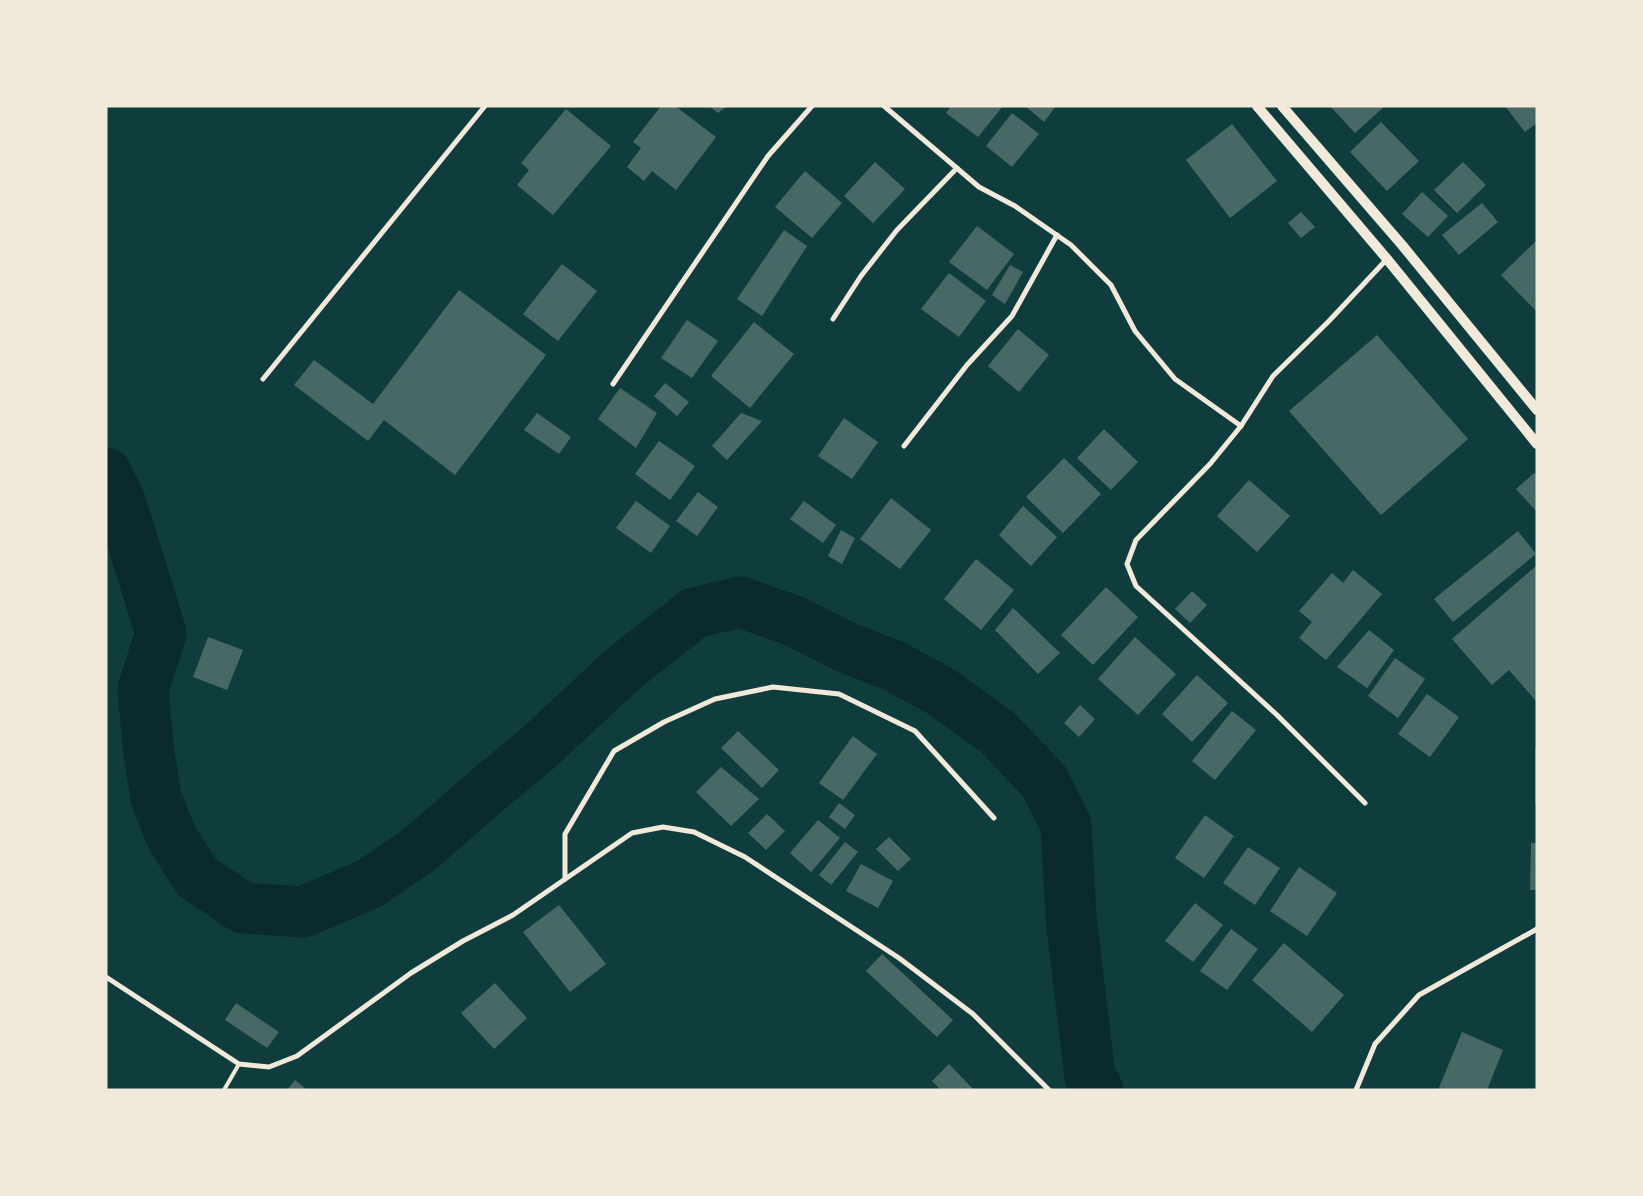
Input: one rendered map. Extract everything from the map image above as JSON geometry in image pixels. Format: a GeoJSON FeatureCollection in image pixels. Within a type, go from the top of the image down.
{"type":"FeatureCollection","features":[{"type":"Feature","properties":{"kind":"main road"},"geometry":{"type":"LineString","coordinates":[[1257,106],[1387,259],[1537,444]]}},
{"type":"Feature","properties":{"kind":"main road"},"geometry":{"type":"LineString","coordinates":[[1282,106],[1402,245],[1537,410]]}},
{"type":"Feature","properties":{"kind":"street"},"geometry":{"type":"LineString","coordinates":[[263,379],[485,106]]}},
{"type":"Feature","properties":{"kind":"street"},"geometry":{"type":"LineString","coordinates":[[613,384],[768,156],[812,106]]}},
{"type":"Feature","properties":{"kind":"street"},"geometry":{"type":"LineString","coordinates":[[884,106],[979,187],[1015,206],[1071,245],[1111,285],[1135,331],[1175,379],[1241,426]]}},
{"type":"Feature","properties":{"kind":"street"},"geometry":{"type":"LineString","coordinates":[[833,319],[861,276],[898,230],[958,168]]}},
{"type":"Feature","properties":{"kind":"street"},"geometry":{"type":"LineString","coordinates":[[904,446],[967,365],[1012,316],[1057,235]]}},
{"type":"Feature","properties":{"kind":"street"},"geometry":{"type":"LineString","coordinates":[[1365,804],[1277,715],[1136,586],[1127,564],[1136,540],[1210,464],[1241,426],[1273,376],[1329,321],[1387,259]]}},
{"type":"Feature","properties":{"kind":"street"},"geometry":{"type":"LineString","coordinates":[[565,879],[565,834],[614,751],[664,722],[715,699],[773,687],[839,694],[915,731],[994,818]]}},
{"type":"Feature","properties":{"kind":"street"},"geometry":{"type":"LineString","coordinates":[[106,977],[240,1064],[269,1067],[297,1056],[411,972],[463,941],[514,915],[632,833],[663,827],[694,832],[744,857],[899,958],[973,1014],[1049,1090]]}},
{"type":"Feature","properties":{"kind":"street"},"geometry":{"type":"LineString","coordinates":[[1356,1090],[1375,1044],[1419,996],[1537,929]]}},
{"type":"Feature","properties":{"kind":"lane"},"geometry":{"type":"LineString","coordinates":[[224,1090],[240,1064]]}},
{"type":"Feature","properties":{"kind":"building"},"geometry":{"type":"Polygon","coordinates":[[[661,106],[675,106],[716,137],[676,190],[652,171],[644,181],[627,167],[641,148],[633,142],[661,106]]]}},
{"type":"Feature","properties":{"kind":"building"},"geometry":{"type":"Polygon","coordinates":[[[709,106],[727,106],[718,113],[709,106]]]}},
{"type":"Feature","properties":{"kind":"building"},"geometry":{"type":"Polygon","coordinates":[[[951,106],[1003,106],[978,137],[946,113],[951,106]]]}},
{"type":"Feature","properties":{"kind":"building"},"geometry":{"type":"Polygon","coordinates":[[[1025,106],[1056,106],[1044,122],[1025,106]]]}},
{"type":"Feature","properties":{"kind":"building"},"geometry":{"type":"Polygon","coordinates":[[[1330,106],[1385,106],[1355,133],[1330,106]]]}},
{"type":"Feature","properties":{"kind":"building"},"geometry":{"type":"Polygon","coordinates":[[[1505,106],[1537,106],[1537,123],[1525,132],[1505,106]]]}},
{"type":"Feature","properties":{"kind":"building"},"geometry":{"type":"Polygon","coordinates":[[[566,109],[611,146],[553,215],[517,185],[529,170],[521,163],[566,109]]]}},
{"type":"Feature","properties":{"kind":"building"},"geometry":{"type":"Polygon","coordinates":[[[1012,113],[1039,134],[1012,167],[986,146],[1012,113]]]}},
{"type":"Feature","properties":{"kind":"building"},"geometry":{"type":"Polygon","coordinates":[[[1381,122],[1419,161],[1387,191],[1350,152],[1381,122]]]}},
{"type":"Feature","properties":{"kind":"building"},"geometry":{"type":"Polygon","coordinates":[[[1232,124],[1277,181],[1230,218],[1186,160],[1232,124]]]}},
{"type":"Feature","properties":{"kind":"building"},"geometry":{"type":"Polygon","coordinates":[[[875,162],[905,189],[873,223],[844,196],[875,162]]]}},
{"type":"Feature","properties":{"kind":"building"},"geometry":{"type":"Polygon","coordinates":[[[1463,162],[1486,185],[1457,213],[1434,190],[1463,162]]]}},
{"type":"Feature","properties":{"kind":"building"},"geometry":{"type":"Polygon","coordinates":[[[805,171],[842,203],[812,238],[775,207],[805,171]]]}},
{"type":"Feature","properties":{"kind":"building"},"geometry":{"type":"Polygon","coordinates":[[[1422,192],[1448,216],[1428,237],[1402,214],[1422,192]]]}},
{"type":"Feature","properties":{"kind":"building"},"geometry":{"type":"Polygon","coordinates":[[[1482,203],[1498,222],[1459,255],[1442,235],[1482,203]]]}},
{"type":"Feature","properties":{"kind":"building"},"geometry":{"type":"Polygon","coordinates":[[[1301,212],[1315,227],[1301,238],[1288,223],[1301,212]]]}},
{"type":"Feature","properties":{"kind":"building"},"geometry":{"type":"Polygon","coordinates":[[[977,226],[1014,254],[987,290],[949,262],[977,226]]]}},
{"type":"Feature","properties":{"kind":"building"},"geometry":{"type":"Polygon","coordinates":[[[784,230],[807,246],[762,316],[737,299],[784,230]]]}},
{"type":"Feature","properties":{"kind":"building"},"geometry":{"type":"Polygon","coordinates":[[[1537,240],[1537,312],[1501,275],[1537,240]]]}},
{"type":"Feature","properties":{"kind":"building"},"geometry":{"type":"Polygon","coordinates":[[[562,264],[597,291],[558,341],[523,314],[562,264]]]}},
{"type":"Feature","properties":{"kind":"building"},"geometry":{"type":"Polygon","coordinates":[[[1010,265],[1023,272],[1005,304],[992,295],[1010,265]]]}},
{"type":"Feature","properties":{"kind":"building"},"geometry":{"type":"Polygon","coordinates":[[[949,273],[986,301],[959,337],[921,309],[949,273]]]}},
{"type":"Feature","properties":{"kind":"building"},"geometry":{"type":"Polygon","coordinates":[[[459,290],[546,355],[455,475],[384,420],[368,441],[294,385],[314,360],[373,404],[459,290]]]}},
{"type":"Feature","properties":{"kind":"building"},"geometry":{"type":"Polygon","coordinates":[[[687,320],[718,341],[692,378],[661,358],[687,320]]]}},
{"type":"Feature","properties":{"kind":"building"},"geometry":{"type":"Polygon","coordinates":[[[754,322],[794,354],[750,408],[711,376],[754,322]]]}},
{"type":"Feature","properties":{"kind":"building"},"geometry":{"type":"Polygon","coordinates":[[[1018,329],[1049,355],[1019,392],[988,366],[1018,329]]]}},
{"type":"Feature","properties":{"kind":"building"},"geometry":{"type":"Polygon","coordinates":[[[1377,335],[1468,439],[1381,515],[1289,411],[1377,335]]]}},
{"type":"Feature","properties":{"kind":"building"},"geometry":{"type":"Polygon","coordinates":[[[665,383],[689,402],[677,416],[654,396],[665,383]]]}},
{"type":"Feature","properties":{"kind":"building"},"geometry":{"type":"Polygon","coordinates":[[[620,388],[657,413],[636,448],[598,419],[620,388]]]}},
{"type":"Feature","properties":{"kind":"building"},"geometry":{"type":"Polygon","coordinates":[[[537,413],[571,437],[559,454],[524,430],[537,413]]]}},
{"type":"Feature","properties":{"kind":"building"},"geometry":{"type":"Polygon","coordinates":[[[741,413],[762,421],[727,460],[712,446],[741,413]]]}},
{"type":"Feature","properties":{"kind":"building"},"geometry":{"type":"Polygon","coordinates":[[[844,418],[878,442],[852,479],[818,456],[844,418]]]}},
{"type":"Feature","properties":{"kind":"building"},"geometry":{"type":"Polygon","coordinates":[[[1104,429],[1138,462],[1111,490],[1077,458],[1104,429]]]}},
{"type":"Feature","properties":{"kind":"building"},"geometry":{"type":"Polygon","coordinates":[[[659,441],[695,466],[670,500],[635,474],[659,441]]]}},
{"type":"Feature","properties":{"kind":"building"},"geometry":{"type":"Polygon","coordinates":[[[1064,458],[1101,494],[1063,533],[1026,497],[1064,458]]]}},
{"type":"Feature","properties":{"kind":"building"},"geometry":{"type":"Polygon","coordinates":[[[1534,473],[1537,475],[1537,512],[1516,489],[1534,473]]]}},
{"type":"Feature","properties":{"kind":"building"},"geometry":{"type":"Polygon","coordinates":[[[1249,480],[1290,516],[1257,552],[1217,516],[1249,480]]]}},
{"type":"Feature","properties":{"kind":"building"},"geometry":{"type":"Polygon","coordinates":[[[698,492],[718,507],[697,536],[676,521],[698,492]]]}},
{"type":"Feature","properties":{"kind":"building"},"geometry":{"type":"Polygon","coordinates":[[[891,498],[931,530],[900,569],[860,539],[891,498]]]}},
{"type":"Feature","properties":{"kind":"building"},"geometry":{"type":"Polygon","coordinates":[[[636,501],[670,526],[651,553],[616,528],[636,501]]]}},
{"type":"Feature","properties":{"kind":"building"},"geometry":{"type":"Polygon","coordinates":[[[804,501],[836,525],[823,543],[790,519],[804,501]]]}},
{"type":"Feature","properties":{"kind":"building"},"geometry":{"type":"Polygon","coordinates":[[[1023,506],[1057,537],[1031,566],[999,535],[1023,506]]]}},
{"type":"Feature","properties":{"kind":"building"},"geometry":{"type":"Polygon","coordinates":[[[841,530],[855,538],[842,564],[828,556],[841,530]]]}},
{"type":"Feature","properties":{"kind":"building"},"geometry":{"type":"Polygon","coordinates":[[[1518,531],[1536,554],[1453,622],[1434,599],[1518,531]]]}},
{"type":"Feature","properties":{"kind":"building"},"geometry":{"type":"Polygon","coordinates":[[[976,559],[1014,590],[981,630],[944,599],[976,559]]]}},
{"type":"Feature","properties":{"kind":"building"},"geometry":{"type":"Polygon","coordinates":[[[1537,565],[1537,702],[1509,670],[1492,685],[1452,639],[1537,565]]]}},
{"type":"Feature","properties":{"kind":"building"},"geometry":{"type":"Polygon","coordinates":[[[1353,570],[1382,594],[1326,660],[1299,638],[1312,622],[1299,611],[1332,573],[1343,583],[1353,570]]]}},
{"type":"Feature","properties":{"kind":"building"},"geometry":{"type":"Polygon","coordinates":[[[1106,587],[1138,617],[1093,665],[1061,635],[1106,587]]]}},
{"type":"Feature","properties":{"kind":"building"},"geometry":{"type":"Polygon","coordinates":[[[1192,591],[1207,605],[1190,623],[1175,609],[1192,591]]]}},
{"type":"Feature","properties":{"kind":"building"},"geometry":{"type":"Polygon","coordinates":[[[1013,608],[1060,653],[1038,674],[995,630],[1013,608]]]}},
{"type":"Feature","properties":{"kind":"building"},"geometry":{"type":"Polygon","coordinates":[[[1369,630],[1394,650],[1367,688],[1337,667],[1369,630]]]}},
{"type":"Feature","properties":{"kind":"building"},"geometry":{"type":"Polygon","coordinates":[[[208,637],[243,650],[227,690],[193,677],[208,637]]]}},
{"type":"Feature","properties":{"kind":"building"},"geometry":{"type":"Polygon","coordinates":[[[1135,637],[1176,674],[1138,715],[1098,679],[1135,637]]]}},
{"type":"Feature","properties":{"kind":"building"},"geometry":{"type":"Polygon","coordinates":[[[1395,658],[1425,679],[1398,718],[1368,696],[1395,658]]]}},
{"type":"Feature","properties":{"kind":"building"},"geometry":{"type":"Polygon","coordinates":[[[1197,675],[1228,703],[1192,742],[1162,714],[1197,675]]]}},
{"type":"Feature","properties":{"kind":"building"},"geometry":{"type":"Polygon","coordinates":[[[1427,694],[1459,717],[1430,757],[1398,734],[1427,694]]]}},
{"type":"Feature","properties":{"kind":"building"},"geometry":{"type":"Polygon","coordinates":[[[1080,705],[1095,719],[1079,737],[1064,723],[1080,705]]]}},
{"type":"Feature","properties":{"kind":"building"},"geometry":{"type":"Polygon","coordinates":[[[1232,711],[1256,730],[1215,780],[1192,761],[1232,711]]]}},
{"type":"Feature","properties":{"kind":"building"},"geometry":{"type":"Polygon","coordinates":[[[738,731],[779,770],[762,788],[721,748],[738,731]]]}},
{"type":"Feature","properties":{"kind":"building"},"geometry":{"type":"Polygon","coordinates":[[[853,736],[877,754],[843,800],[819,783],[853,736]]]}},
{"type":"Feature","properties":{"kind":"building"},"geometry":{"type":"Polygon","coordinates":[[[1535,749],[1537,749],[1537,804],[1535,804],[1535,749]]]}},
{"type":"Feature","properties":{"kind":"building"},"geometry":{"type":"Polygon","coordinates":[[[721,767],[759,799],[731,826],[696,792],[721,767]]]}},
{"type":"Feature","properties":{"kind":"building"},"geometry":{"type":"Polygon","coordinates":[[[839,803],[855,815],[845,829],[829,817],[839,803]]]}},
{"type":"Feature","properties":{"kind":"building"},"geometry":{"type":"Polygon","coordinates":[[[767,814],[785,831],[766,850],[748,833],[767,814]]]}},
{"type":"Feature","properties":{"kind":"building"},"geometry":{"type":"Polygon","coordinates":[[[1205,815],[1234,836],[1204,878],[1175,858],[1205,815]]]}},
{"type":"Feature","properties":{"kind":"building"},"geometry":{"type":"Polygon","coordinates":[[[818,820],[840,838],[811,872],[790,853],[818,820]]]}},
{"type":"Feature","properties":{"kind":"building"},"geometry":{"type":"Polygon","coordinates":[[[889,837],[911,859],[898,871],[876,849],[889,837]]]}},
{"type":"Feature","properties":{"kind":"building"},"geometry":{"type":"Polygon","coordinates":[[[845,842],[858,852],[831,885],[819,875],[845,842]]]}},
{"type":"Feature","properties":{"kind":"building"},"geometry":{"type":"Polygon","coordinates":[[[1531,843],[1537,843],[1537,890],[1530,890],[1531,843]]]}},
{"type":"Feature","properties":{"kind":"building"},"geometry":{"type":"Polygon","coordinates":[[[1248,847],[1280,868],[1255,905],[1223,883],[1248,847]]]}},
{"type":"Feature","properties":{"kind":"building"},"geometry":{"type":"Polygon","coordinates":[[[861,864],[893,881],[878,908],[846,891],[861,864]]]}},
{"type":"Feature","properties":{"kind":"building"},"geometry":{"type":"Polygon","coordinates":[[[1299,867],[1337,893],[1307,936],[1270,911],[1299,867]]]}},
{"type":"Feature","properties":{"kind":"building"},"geometry":{"type":"Polygon","coordinates":[[[1195,903],[1223,925],[1193,962],[1165,941],[1195,903]]]}},
{"type":"Feature","properties":{"kind":"building"},"geometry":{"type":"Polygon","coordinates":[[[559,905],[606,964],[570,992],[523,932],[559,905]]]}},
{"type":"Feature","properties":{"kind":"building"},"geometry":{"type":"Polygon","coordinates":[[[1231,929],[1258,949],[1227,990],[1200,971],[1231,929]]]}},
{"type":"Feature","properties":{"kind":"building"},"geometry":{"type":"Polygon","coordinates":[[[1284,943],[1344,995],[1312,1032],[1252,980],[1284,943]]]}},
{"type":"Feature","properties":{"kind":"building"},"geometry":{"type":"Polygon","coordinates":[[[882,954],[953,1020],[937,1037],[866,971],[882,954]]]}},
{"type":"Feature","properties":{"kind":"building"},"geometry":{"type":"Polygon","coordinates":[[[495,983],[527,1018],[494,1049],[461,1013],[495,983]]]}},
{"type":"Feature","properties":{"kind":"building"},"geometry":{"type":"Polygon","coordinates":[[[236,1003],[279,1032],[267,1048],[225,1020],[236,1003]]]}},
{"type":"Feature","properties":{"kind":"building"},"geometry":{"type":"Polygon","coordinates":[[[1462,1032],[1503,1050],[1487,1090],[1438,1090],[1462,1032]]]}},
{"type":"Feature","properties":{"kind":"building"},"geometry":{"type":"Polygon","coordinates":[[[949,1064],[974,1090],[941,1090],[932,1081],[949,1064]]]}},
{"type":"Feature","properties":{"kind":"building"},"geometry":{"type":"Polygon","coordinates":[[[295,1080],[307,1090],[287,1090],[295,1080]]]}},
{"type":"Feature","properties":{"kind":"waterway"},"geometry":{"type":"LineString","coordinates":[[106,473],[120,501],[161,633],[143,689],[148,746],[156,798],[172,838],[197,877],[243,908],[303,912],[369,884],[420,849],[536,750],[622,670],[694,613],[740,602],[794,621],[845,647],[894,666],[940,691],[996,731],[1044,781],[1066,825],[1071,917],[1090,1077],[1098,1090]]}}]}
